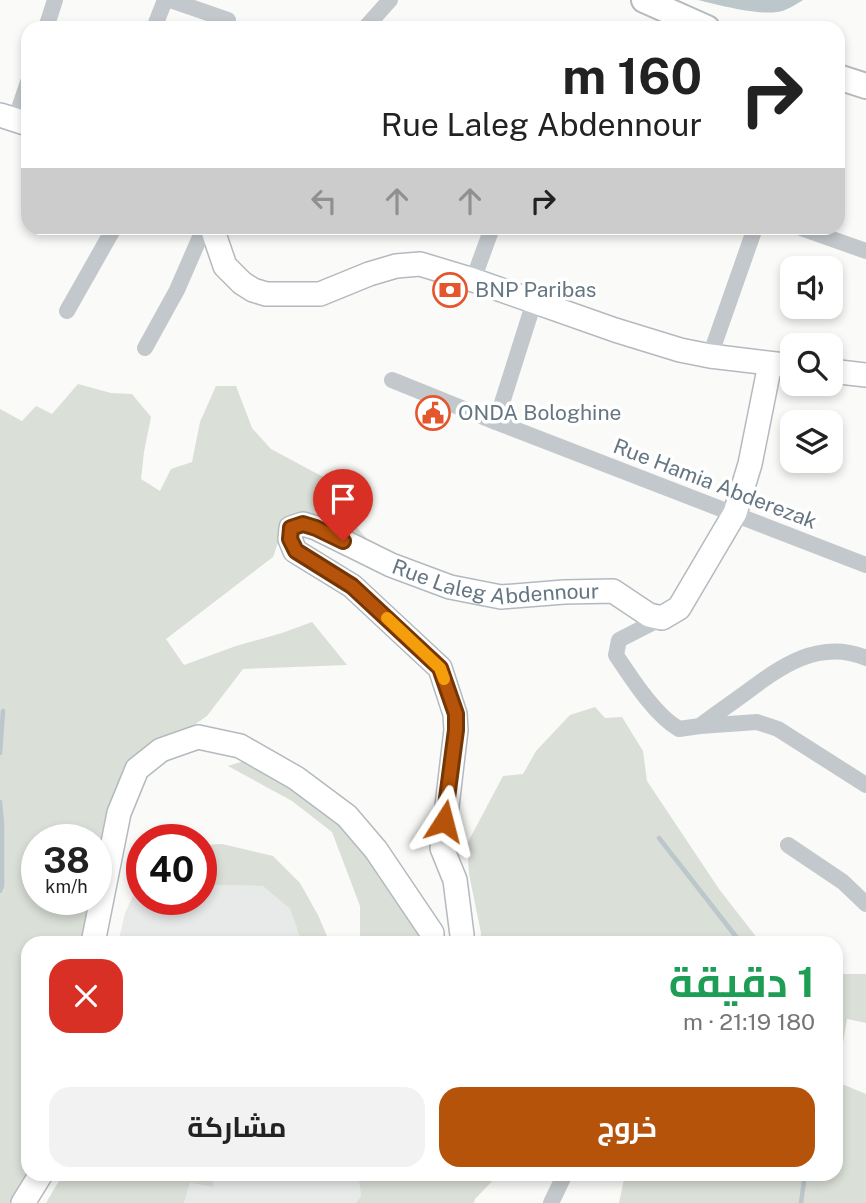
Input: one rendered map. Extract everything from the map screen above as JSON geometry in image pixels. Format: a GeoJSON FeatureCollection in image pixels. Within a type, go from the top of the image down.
{"type":"FeatureCollection","features":[{"type":"Feature","properties":{"kind":"main road"},"geometry":{"type":"LineString","coordinates":[[644,0],[691,21]]}},
{"type":"Feature","properties":{"kind":"main road"},"geometry":{"type":"LineString","coordinates":[[845,78],[866,86]]}},
{"type":"Feature","properties":{"kind":"street"},"geometry":{"type":"LineString","coordinates":[[48,21],[55,0]]}},
{"type":"Feature","properties":{"kind":"street"},"geometry":{"type":"LineString","coordinates":[[157,21],[167,0],[228,20]]}},
{"type":"Feature","properties":{"kind":"street"},"geometry":{"type":"LineString","coordinates":[[371,21],[390,0]]}},
{"type":"Feature","properties":{"kind":"street"},"geometry":{"type":"LineString","coordinates":[[14,120],[21,101]]}},
{"type":"Feature","properties":{"kind":"street"},"geometry":{"type":"LineString","coordinates":[[67,311],[110,235]]}},
{"type":"Feature","properties":{"kind":"street"},"geometry":{"type":"LineString","coordinates":[[145,348],[177,290],[201,235]]}},
{"type":"Feature","properties":{"kind":"street"},"geometry":{"type":"LineString","coordinates":[[214,235],[225,266],[253,290],[266,294],[320,294],[369,274],[396,266],[420,264],[680,350],[780,365]]}},
{"type":"Feature","properties":{"kind":"street"},"geometry":{"type":"LineString","coordinates":[[473,280],[489,235]]}},
{"type":"Feature","properties":{"kind":"street"},"geometry":{"type":"LineString","coordinates":[[710,356],[753,235]]}},
{"type":"Feature","properties":{"kind":"street"},"geometry":{"type":"LineString","coordinates":[[821,235],[866,251]]}},
{"type":"Feature","properties":{"kind":"street"},"geometry":{"type":"LineString","coordinates":[[496,422],[534,302]]}},
{"type":"Feature","properties":{"kind":"street"},"geometry":{"type":"LineString","coordinates":[[769,364],[750,464],[735,513],[680,608],[619,640],[616,655],[667,722],[679,729],[757,722],[778,729],[866,785]]}},
{"type":"Feature","properties":{"kind":"street"},"geometry":{"type":"LineString","coordinates":[[843,372],[866,375]]}},
{"type":"Feature","properties":{"kind":"street","name":"Rue Hamia Abderezak"},"geometry":{"type":"LineString","coordinates":[[392,380],[866,565]]}},
{"type":"Feature","properties":{"kind":"street","name":"Rue Laleg Abdennour"},"geometry":{"type":"LineString","coordinates":[[461,936],[454,880],[442,848],[456,714],[440,668],[352,586],[296,551],[290,539],[291,528],[303,524],[316,528],[391,565],[450,587],[501,597],[613,591],[649,615],[662,618]]}},
{"type":"Feature","properties":{"kind":"street"},"geometry":{"type":"LineString","coordinates":[[700,726],[771,673],[801,658],[826,651],[853,653],[866,658]]}},
{"type":"Feature","properties":{"kind":"street"},"geometry":{"type":"LineString","coordinates":[[94,936],[119,813],[137,769],[161,750],[198,737],[240,746],[296,778],[347,816],[376,850],[432,936]]}},
{"type":"Feature","properties":{"kind":"street"},"geometry":{"type":"LineString","coordinates":[[788,845],[844,882],[866,904]]}},
{"type":"Feature","properties":{"kind":"street"},"geometry":{"type":"LineString","coordinates":[[23,1203],[37,1181]]}},
{"type":"Feature","properties":{"kind":"street"},"geometry":{"type":"LineString","coordinates":[[551,1203],[562,1181]]}},
{"type":"Feature","properties":{"kind":"shaded area"},"geometry":{"type":"Polygon","coordinates":[[[698,0],[803,0],[790,8],[769,13],[698,0]]]}},
{"type":"Feature","properties":{"kind":"shaded area"},"geometry":{"type":"Polygon","coordinates":[[[78,384],[111,393],[132,394],[151,417],[141,479],[160,491],[171,469],[192,462],[200,422],[216,386],[236,386],[252,428],[271,449],[340,486],[337,506],[369,541],[375,553],[284,526],[273,557],[166,639],[184,665],[312,622],[347,665],[243,669],[207,716],[172,740],[139,756],[112,843],[112,824],[21,824],[21,915],[92,915],[88,936],[21,936],[21,1181],[26,1181],[19,1203],[0,1203],[0,409],[22,421],[36,406],[52,414],[78,384]]]}},
{"type":"Feature","properties":{"kind":"shaded area"},"geometry":{"type":"Polygon","coordinates":[[[595,707],[605,718],[622,717],[643,751],[647,781],[719,889],[756,936],[481,936],[469,874],[467,844],[503,776],[523,774],[536,751],[570,715],[595,707]]]}},
{"type":"Feature","properties":{"kind":"shaded area"},"geometry":{"type":"Polygon","coordinates":[[[247,760],[335,813],[375,841],[421,936],[360,936],[360,906],[332,832],[292,801],[228,766],[247,760]]]}},
{"type":"Feature","properties":{"kind":"shaded area"},"geometry":{"type":"Polygon","coordinates":[[[217,844],[273,856],[300,883],[327,936],[300,936],[290,909],[263,886],[217,885],[217,844]]]}},
{"type":"Feature","properties":{"kind":"shaded area"},"geometry":{"type":"Polygon","coordinates":[[[217,885],[263,886],[290,909],[300,936],[120,936],[126,911],[126,915],[217,915],[217,885]]]}},
{"type":"Feature","properties":{"kind":"shaded area"},"geometry":{"type":"Polygon","coordinates":[[[843,974],[866,974],[866,1023],[847,1019],[843,1043],[843,974]]]}},
{"type":"Feature","properties":{"kind":"shaded area"},"geometry":{"type":"Polygon","coordinates":[[[843,1084],[866,1094],[866,1203],[619,1203],[624,1181],[843,1181],[843,1084]]]}},
{"type":"Feature","properties":{"kind":"shaded area"},"geometry":{"type":"Polygon","coordinates":[[[59,1181],[213,1181],[213,1187],[190,1183],[184,1203],[46,1203],[59,1181]]]}},
{"type":"Feature","properties":{"kind":"shaded area"},"geometry":{"type":"Polygon","coordinates":[[[213,1181],[359,1181],[361,1196],[356,1203],[184,1203],[190,1183],[213,1187],[213,1181]]]}},
{"type":"Feature","properties":{"kind":"shaded area"},"geometry":{"type":"Polygon","coordinates":[[[359,1181],[492,1181],[474,1203],[356,1203],[361,1196],[359,1181]]]}},
{"type":"Feature","properties":{"kind":"waterway"},"geometry":{"type":"LineString","coordinates":[[0,753],[3,711]]}},
{"type":"Feature","properties":{"kind":"waterway"},"geometry":{"type":"LineString","coordinates":[[0,802],[0,891]]}},
{"type":"Feature","properties":{"kind":"waterway"},"geometry":{"type":"LineString","coordinates":[[659,838],[736,936]]}},
{"type":"Feature","properties":{"kind":"waterway"},"geometry":{"type":"LineString","coordinates":[[801,1203],[804,1181]]}},
{"type":"Feature","properties":{"kind":"slow traffic"},"geometry":{"type":"LineString","coordinates":[[387,618],[440,668],[444,679]]}},
{"type":"Feature","properties":{"kind":"place","name":"BNP Paribas"},"geometry":{"type":"Point","coordinates":[450,290]}},
{"type":"Feature","properties":{"kind":"place","name":"ONDA Bologhine"},"geometry":{"type":"Point","coordinates":[433,413]}},
{"type":"Feature","properties":{"kind":"route"},"geometry":{"type":"LineString","coordinates":[[343,541],[303,524],[291,528],[290,539],[296,551],[352,586],[440,668],[456,714],[453,761],[444,821]]}}]}
